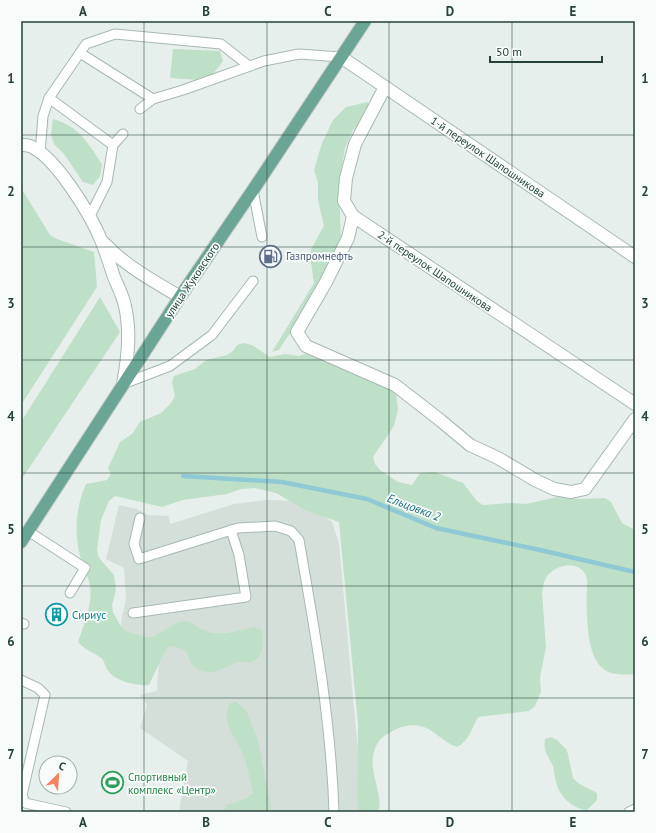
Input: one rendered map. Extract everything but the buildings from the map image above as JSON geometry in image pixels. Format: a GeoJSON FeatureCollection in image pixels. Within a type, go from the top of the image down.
{"type":"FeatureCollection","features":[{"type":"Feature","properties":{"kind":"main road","name":"улица Жуковского"},"geometry":{"type":"LineString","coordinates":[[21,542],[180,297],[365,21]]}},
{"type":"Feature","properties":{"kind":"street","name":"1-й переулок Шапошникова"},"geometry":{"type":"LineString","coordinates":[[341,57],[635,257]]}},
{"type":"Feature","properties":{"kind":"street","name":"2-й переулок Шапошникова"},"geometry":{"type":"LineString","coordinates":[[385,87],[355,144],[346,178],[344,201],[353,216],[635,404]]}},
{"type":"Feature","properties":{"kind":"street"},"geometry":{"type":"LineString","coordinates":[[21,145],[30,146],[57,168],[90,216],[101,239],[125,305],[129,339],[128,358],[123,384]]}},
{"type":"Feature","properties":{"kind":"street"},"geometry":{"type":"LineString","coordinates":[[353,216],[348,238],[326,282],[298,332],[306,346],[395,385],[440,420],[470,446],[498,458],[535,480],[554,489],[571,492],[585,489],[635,419]]}},
{"type":"Feature","properties":{"kind":"street"},"geometry":{"type":"LineString","coordinates":[[101,239],[113,253],[138,271],[180,297]]}},
{"type":"Feature","properties":{"kind":"lane"},"geometry":{"type":"LineString","coordinates":[[40,153],[43,116],[49,98],[86,44],[115,34],[221,44],[249,66]]}},
{"type":"Feature","properties":{"kind":"lane"},"geometry":{"type":"LineString","coordinates":[[80,53],[153,99]]}},
{"type":"Feature","properties":{"kind":"lane"},"geometry":{"type":"LineString","coordinates":[[140,109],[153,99],[183,90],[264,61],[298,54],[341,57]]}},
{"type":"Feature","properties":{"kind":"lane"},"geometry":{"type":"LineString","coordinates":[[49,98],[113,145]]}},
{"type":"Feature","properties":{"kind":"lane"},"geometry":{"type":"LineString","coordinates":[[90,216],[107,182],[113,145],[123,134]]}},
{"type":"Feature","properties":{"kind":"lane"},"geometry":{"type":"LineString","coordinates":[[253,190],[262,237]]}},
{"type":"Feature","properties":{"kind":"lane"},"geometry":{"type":"LineString","coordinates":[[123,384],[170,366],[212,335],[253,281]]}},
{"type":"Feature","properties":{"kind":"lane"},"geometry":{"type":"LineString","coordinates":[[140,518],[134,544],[139,559],[238,528],[275,526],[291,531],[299,540],[319,657],[332,768],[334,812]]}},
{"type":"Feature","properties":{"kind":"lane"},"geometry":{"type":"LineString","coordinates":[[133,614],[246,597],[239,555],[231,530]]}},
{"type":"Feature","properties":{"kind":"lane"},"geometry":{"type":"LineString","coordinates":[[28,531],[84,568],[70,593]]}},
{"type":"Feature","properties":{"kind":"lane"},"geometry":{"type":"LineString","coordinates":[[21,680],[38,688],[45,695],[22,795],[25,803],[66,812]]}},
{"type":"Feature","properties":{"kind":"lane"},"geometry":{"type":"LineString","coordinates":[[629,812],[635,809]]}},
{"type":"Feature","properties":{"kind":"shaded area"},"geometry":{"type":"Polygon","coordinates":[[[267,500],[303,501],[332,522],[339,543],[362,812],[179,812],[188,761],[140,728],[147,705],[140,695],[157,691],[160,644],[122,636],[121,622],[126,599],[124,568],[106,559],[119,505],[137,509],[148,515],[169,516],[170,524],[234,504],[267,500]]]}},
{"type":"Feature","properties":{"kind":"green space"},"geometry":{"type":"Polygon","coordinates":[[[173,49],[220,51],[223,61],[213,74],[200,80],[170,78],[173,49]]]}},
{"type":"Feature","properties":{"kind":"green space"},"geometry":{"type":"Polygon","coordinates":[[[368,102],[369,110],[364,119],[353,130],[345,148],[339,184],[341,241],[307,307],[279,350],[272,352],[314,283],[310,255],[311,249],[324,226],[318,200],[318,182],[314,170],[322,143],[333,120],[346,107],[368,102]]]}},
{"type":"Feature","properties":{"kind":"green space"},"geometry":{"type":"Polygon","coordinates":[[[53,119],[70,126],[82,136],[102,164],[100,176],[93,185],[83,182],[64,154],[54,144],[51,135],[53,119]]]}},
{"type":"Feature","properties":{"kind":"green space"},"geometry":{"type":"Polygon","coordinates":[[[21,182],[23,183],[23,191],[50,235],[57,239],[94,252],[97,287],[21,405],[21,182]]]}},
{"type":"Feature","properties":{"kind":"green space"},"geometry":{"type":"Polygon","coordinates":[[[100,297],[120,332],[21,480],[21,422],[100,297]]]}},
{"type":"Feature","properties":{"kind":"green space"},"geometry":{"type":"Polygon","coordinates":[[[244,343],[252,345],[270,357],[285,354],[299,356],[306,354],[366,379],[395,385],[398,410],[394,426],[373,457],[375,464],[380,470],[398,482],[412,485],[420,473],[435,472],[463,483],[477,501],[483,505],[511,503],[526,504],[562,496],[577,499],[605,498],[611,502],[622,523],[635,530],[635,674],[611,673],[605,670],[598,663],[593,653],[588,628],[587,579],[580,568],[574,566],[562,566],[556,569],[546,578],[542,593],[546,647],[540,677],[541,692],[535,706],[529,711],[478,717],[467,738],[457,747],[430,730],[420,726],[405,726],[386,735],[377,744],[373,755],[374,773],[379,797],[378,812],[359,812],[357,803],[358,724],[339,522],[307,511],[276,493],[255,488],[241,489],[227,494],[183,500],[162,507],[115,496],[109,501],[101,520],[97,550],[99,558],[114,575],[116,590],[112,605],[113,612],[125,631],[146,637],[153,637],[178,622],[186,621],[193,623],[198,628],[212,633],[227,633],[255,627],[262,630],[263,639],[262,649],[255,660],[250,662],[237,662],[221,670],[213,672],[197,669],[193,666],[185,651],[180,648],[170,646],[165,651],[149,685],[128,683],[113,675],[108,670],[101,658],[78,642],[87,614],[91,592],[80,556],[77,538],[78,510],[86,484],[107,480],[111,474],[108,468],[120,442],[132,434],[140,422],[161,413],[171,403],[175,396],[172,382],[174,376],[195,369],[206,360],[227,355],[233,351],[237,345],[244,343]]]}},
{"type":"Feature","properties":{"kind":"green space"},"geometry":{"type":"Polygon","coordinates":[[[237,702],[247,712],[258,741],[272,812],[223,812],[227,805],[247,798],[253,793],[244,757],[228,724],[227,711],[230,703],[237,702]]]}},
{"type":"Feature","properties":{"kind":"green space"},"geometry":{"type":"Polygon","coordinates":[[[551,737],[557,740],[567,750],[573,778],[578,783],[597,793],[597,800],[587,810],[577,807],[567,801],[560,792],[555,780],[554,768],[546,753],[545,747],[545,739],[551,737]]]}},
{"type":"Feature","properties":{"kind":"waterway","name":"Ельцовка 2"},"geometry":{"type":"LineString","coordinates":[[183,476],[282,482],[367,499],[436,528],[635,572]]}},
{"type":"Feature","properties":{"kind":"place","name":"Газпромнефть"},"geometry":{"type":"Point","coordinates":[271,256]}},
{"type":"Feature","properties":{"kind":"place","name":"Сириус"},"geometry":{"type":"Point","coordinates":[57,615]}},
{"type":"Feature","properties":{"kind":"place","name":"Спортивный комплекс «Центр»"},"geometry":{"type":"Point","coordinates":[112,783]}}]}
